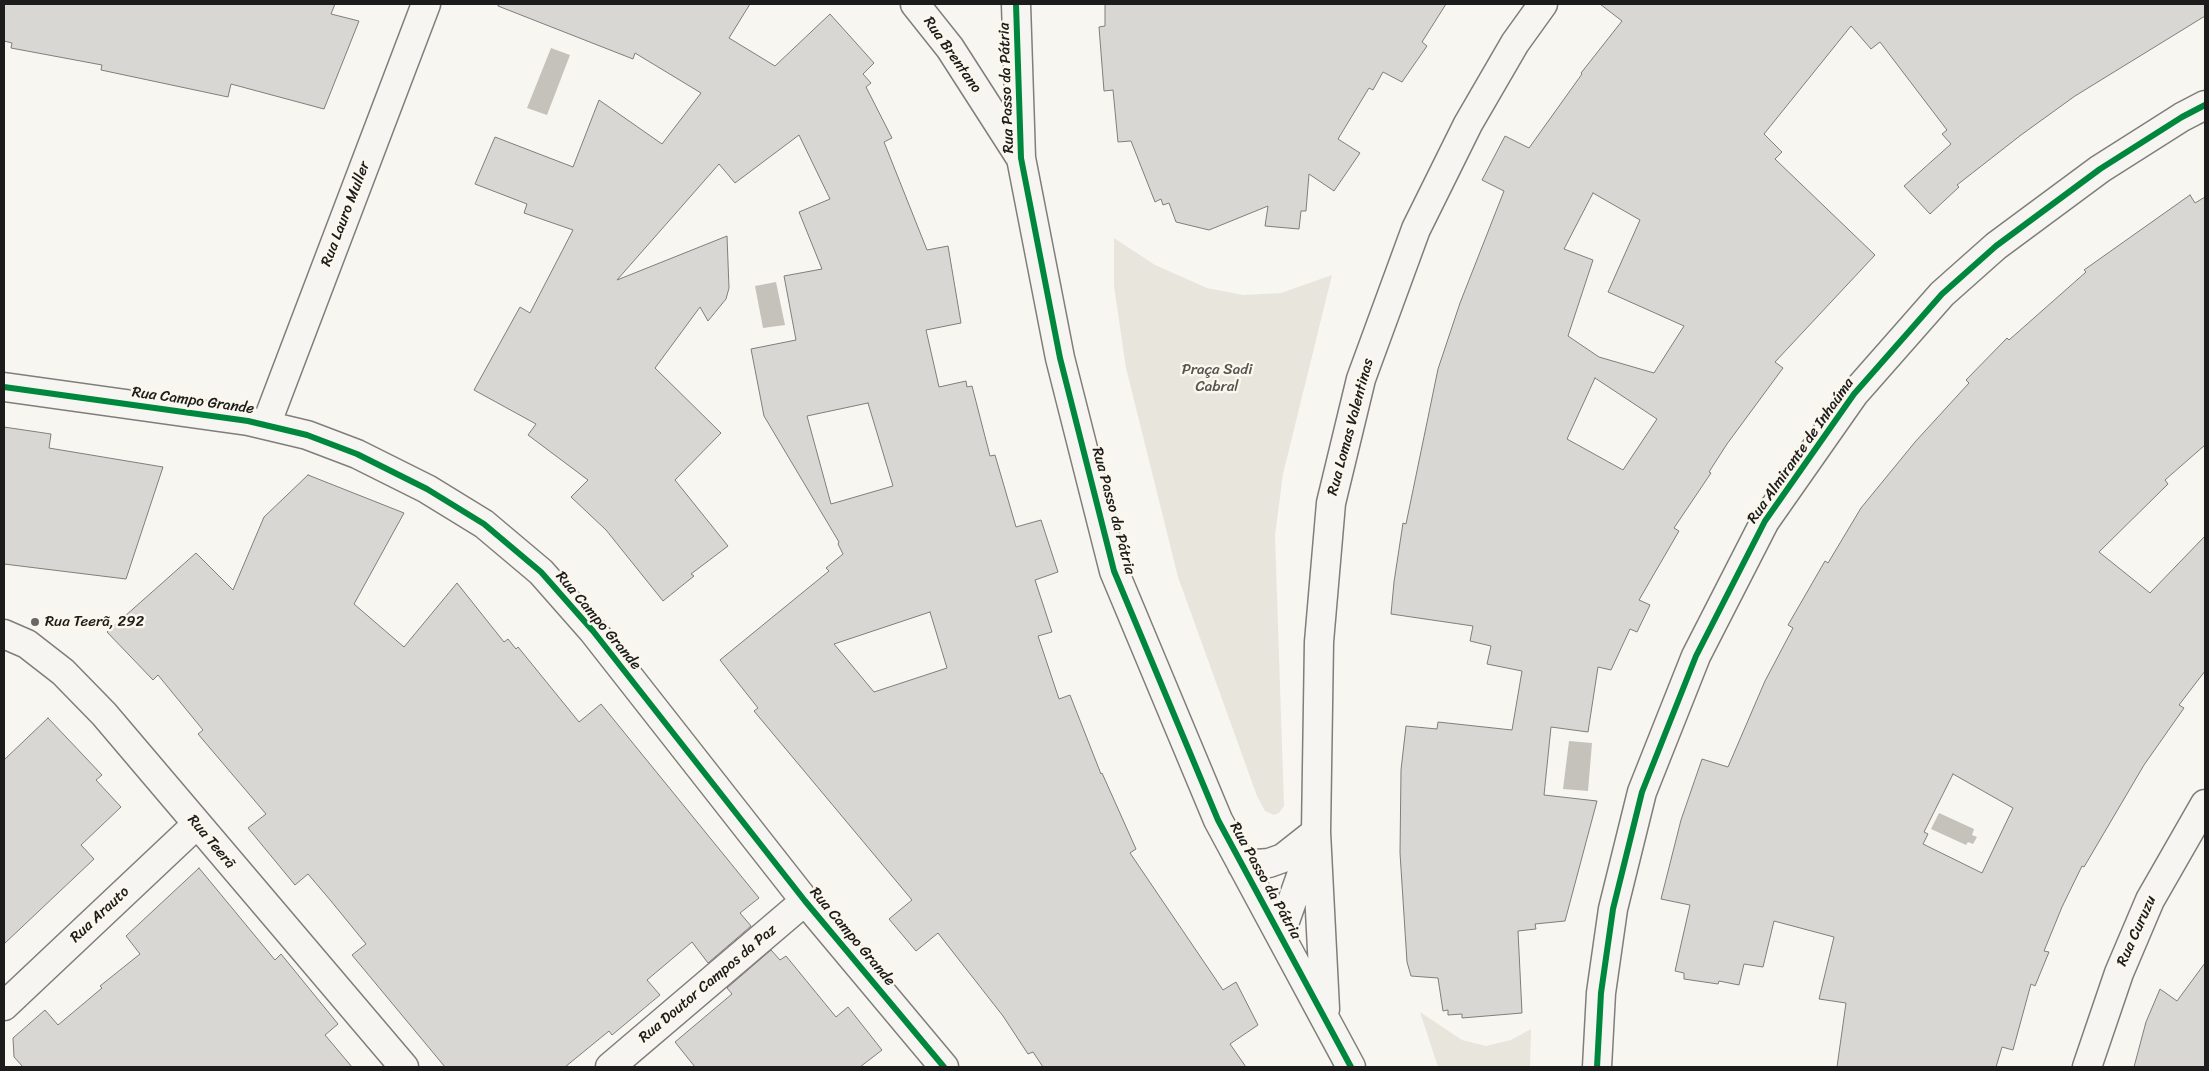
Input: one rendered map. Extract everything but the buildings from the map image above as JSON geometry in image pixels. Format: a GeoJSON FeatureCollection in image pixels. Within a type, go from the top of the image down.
{"type":"FeatureCollection","features":[{"type":"Feature","properties":{"kind":"street","name":"Rua Lauro Muller"},"geometry":{"type":"LineString","coordinates":[[266,425],[426,4]]}},
{"type":"Feature","properties":{"kind":"street","name":"Rua Brentano"},"geometry":{"type":"LineString","coordinates":[[915,4],[950,48],[1021,158]]}},
{"type":"Feature","properties":{"kind":"street","name":"Rua Passo da Pátria"},"geometry":{"type":"LineString","coordinates":[[1016,4],[1021,158],[1060,358],[1114,571],[1218,820],[1326,1017],[1351,1067]]}},
{"type":"Feature","properties":{"kind":"street","name":"Rua Lomas Valentinas"},"geometry":{"type":"LineString","coordinates":[[1326,1017],[1316,832],[1319,642],[1331,503],[1361,379],[1416,229],[1468,124],[1515,43],[1543,4]]}},
{"type":"Feature","properties":{"kind":"street","name":"Rua Almirante de Inhaúma"},"geometry":{"type":"LineString","coordinates":[[1597,1067],[1601,993],[1614,909],[1642,792],[1696,656],[1765,521],[1854,394],[1942,294],[1996,246],[2100,169],[2182,117],[2205,105]]}},
{"type":"Feature","properties":{"kind":"street","name":"Rua Campo Grande"},"geometry":{"type":"LineString","coordinates":[[4,387],[266,425],[307,435],[357,454],[427,489],[484,524],[541,572],[594,631],[805,901],[944,1067]]}},
{"type":"Feature","properties":{"kind":"street","name":"Rua Teerã"},"geometry":{"type":"LineString","coordinates":[[4,634],[27,644],[63,672],[104,714],[404,1067]]}},
{"type":"Feature","properties":{"kind":"street","name":"Rua Curuzu"},"geometry":{"type":"LineString","coordinates":[[2087,1067],[2119,973],[2150,900],[2205,804]]}},
{"type":"Feature","properties":{"kind":"street","name":"Rua Arauto"},"geometry":{"type":"LineString","coordinates":[[4,1006],[196,824]]}},
{"type":"Feature","properties":{"kind":"street","name":"Rua Lomas Valentinas"},"geometry":{"type":"LineString","coordinates":[[1280,935],[1316,832]]}},
{"type":"Feature","properties":{"kind":"street"},"geometry":{"type":"LineString","coordinates":[[1242,866],[1269,863],[1283,858],[1316,832]]}},
{"type":"Feature","properties":{"kind":"street","name":"Rua Doutor Campos da Paz"},"geometry":{"type":"LineString","coordinates":[[610,1067],[805,901]]}},
{"type":"Feature","properties":{"kind":"green space","name":"Praça Sadi Cabral"},"geometry":{"type":"Polygon","coordinates":[[[1114,238],[1155,265],[1207,288],[1243,295],[1281,293],[1332,275],[1283,474],[1275,535],[1284,806],[1279,813],[1274,815],[1265,811],[1257,796],[1178,577],[1126,368],[1114,286],[1114,238]]]}},
{"type":"Feature","properties":{"kind":"green space"},"geometry":{"type":"Polygon","coordinates":[[[1420,1012],[1462,1040],[1486,1046],[1511,1040],[1531,1029],[1530,1067],[1438,1067],[1420,1012]]]}},
{"type":"Feature","properties":{"kind":"shaded area"},"geometry":{"type":"Polygon","coordinates":[[[551,48],[570,55],[547,115],[527,108],[551,48]]]}},
{"type":"Feature","properties":{"kind":"shaded area"},"geometry":{"type":"Polygon","coordinates":[[[776,282],[785,325],[763,328],[755,286],[776,282]]]}},
{"type":"Feature","properties":{"kind":"shaded area"},"geometry":{"type":"Polygon","coordinates":[[[1569,741],[1592,743],[1588,791],[1563,789],[1569,741]]]}},
{"type":"Feature","properties":{"kind":"shaded area"},"geometry":{"type":"Polygon","coordinates":[[[1939,813],[1974,829],[1972,835],[1977,837],[1973,844],[1968,842],[1966,845],[1931,829],[1939,813]]]}},
{"type":"Feature","properties":{"kind":"cycle path"},"geometry":{"type":"LineString","coordinates":[[1016,4],[1021,158],[1060,358],[1114,571],[1218,820],[1351,1067]]}},
{"type":"Feature","properties":{"kind":"cycle path"},"geometry":{"type":"LineString","coordinates":[[1597,1067],[1601,993],[1613,909],[1642,792],[1696,656],[1765,521],[1854,394],[1942,294],[1996,246],[2100,169],[2182,117],[2205,105]]}},
{"type":"Feature","properties":{"kind":"cycle path"},"geometry":{"type":"LineString","coordinates":[[4,387],[248,421],[307,435],[357,454],[427,489],[484,524],[541,572],[593,631],[805,901],[944,1067]]}},
{"type":"Feature","properties":{"kind":"place","name":"Rua Teerã, 292"},"geometry":{"type":"Point","coordinates":[35,622]}}]}
